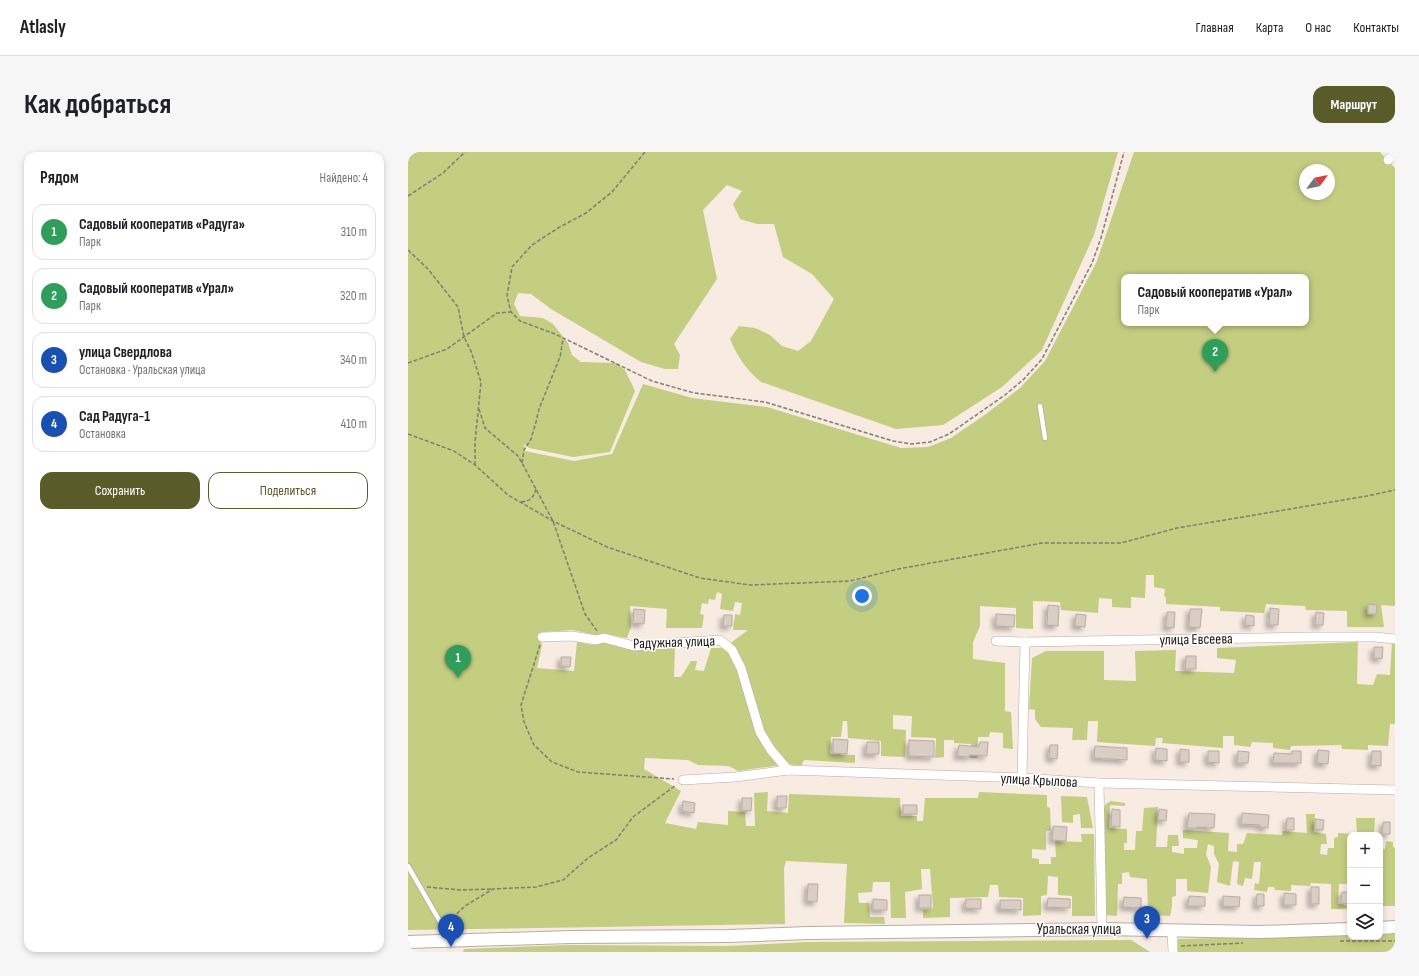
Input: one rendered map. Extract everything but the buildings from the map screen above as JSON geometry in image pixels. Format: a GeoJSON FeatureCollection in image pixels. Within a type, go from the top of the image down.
{"type":"FeatureCollection","features":[{"type":"Feature","properties":{"kind":"main road"},"geometry":{"type":"LineString","coordinates":[[1383,928],[1395,927]]}},
{"type":"Feature","properties":{"kind":"main road","name":"Уральская улица"},"geometry":{"type":"LineString","coordinates":[[408,942],[571,937],[728,936],[808,932],[1102,929],[1260,932],[1347,929]]}},
{"type":"Feature","properties":{"kind":"street"},"geometry":{"type":"LineString","coordinates":[[1388,160],[1395,154]]}},
{"type":"Feature","properties":{"kind":"street","name":"Радужная улица"},"geometry":{"type":"LineString","coordinates":[[542,637],[572,636],[596,640],[604,638],[634,646],[720,640],[732,650],[741,668],[760,732],[771,750],[788,770]]}},
{"type":"Feature","properties":{"kind":"street","name":"улица Евсеева"},"geometry":{"type":"LineString","coordinates":[[996,641],[1024,642],[1310,637],[1376,637],[1395,639]]}},
{"type":"Feature","properties":{"kind":"street"},"geometry":{"type":"LineString","coordinates":[[1022,778],[1024,642]]}},
{"type":"Feature","properties":{"kind":"street","name":"улица Крылова"},"geometry":{"type":"LineString","coordinates":[[683,780],[735,777],[788,770],[1022,778],[1099,783],[1395,790]]}},
{"type":"Feature","properties":{"kind":"street"},"geometry":{"type":"LineString","coordinates":[[1099,783],[1102,929]]}},
{"type":"Feature","properties":{"kind":"street"},"geometry":{"type":"LineString","coordinates":[[1172,930],[1173,952]]}},
{"type":"Feature","properties":{"kind":"lane"},"geometry":{"type":"LineString","coordinates":[[1040,406],[1045,438]]}},
{"type":"Feature","properties":{"kind":"lane"},"geometry":{"type":"LineString","coordinates":[[408,866],[451,941]]}},
{"type":"Feature","properties":{"kind":"path"},"geometry":{"type":"LineString","coordinates":[[408,196],[443,173],[465,152]]}},
{"type":"Feature","properties":{"kind":"path"},"geometry":{"type":"LineString","coordinates":[[645,152],[612,192],[586,213],[558,228],[532,245],[512,267],[506,296],[510,312],[520,321],[563,338],[617,365],[659,383],[694,393],[765,402],[893,441],[911,444],[930,442],[949,434],[999,399],[1024,379],[1042,359],[1094,256],[1101,238],[1124,152]]}},
{"type":"Feature","properties":{"kind":"path"},"geometry":{"type":"LineString","coordinates":[[408,250],[428,269],[458,307],[464,337],[471,351],[481,382],[475,442],[475,465]]}},
{"type":"Feature","properties":{"kind":"path"},"geometry":{"type":"LineString","coordinates":[[408,363],[447,349],[497,313],[510,312]]}},
{"type":"Feature","properties":{"kind":"path"},"geometry":{"type":"LineString","coordinates":[[522,463],[524,450],[530,439],[539,409],[560,357],[563,338]]}},
{"type":"Feature","properties":{"kind":"path"},"geometry":{"type":"LineString","coordinates":[[479,409],[485,428],[518,456],[522,463],[553,521],[585,614],[604,638]]}},
{"type":"Feature","properties":{"kind":"path"},"geometry":{"type":"LineString","coordinates":[[408,434],[454,451],[475,465],[508,495],[553,521],[607,547],[700,578],[750,585],[850,581],[898,569],[1042,542],[1121,543],[1177,528],[1395,490]]}},
{"type":"Feature","properties":{"kind":"path"},"geometry":{"type":"LineString","coordinates":[[520,502],[529,501],[533,498],[536,489]]}},
{"type":"Feature","properties":{"kind":"path"},"geometry":{"type":"LineString","coordinates":[[542,637],[521,705],[524,722],[534,745],[552,762],[578,772],[683,780]]}},
{"type":"Feature","properties":{"kind":"path"},"geometry":{"type":"LineString","coordinates":[[419,886],[461,890],[493,889],[536,886],[563,880],[588,858],[616,840],[633,817],[683,780]]}},
{"type":"Feature","properties":{"kind":"path"},"geometry":{"type":"LineString","coordinates":[[443,926],[465,906],[493,889]]}},
{"type":"Feature","properties":{"kind":"green space"},"geometry":{"type":"Polygon","coordinates":[[[408,152],[1118,152],[1094,235],[1042,350],[1002,387],[943,425],[896,429],[761,382],[751,372],[739,358],[730,339],[739,326],[755,328],[770,335],[782,346],[798,351],[811,341],[834,299],[812,274],[783,257],[774,224],[757,224],[740,219],[733,204],[742,191],[727,185],[703,210],[717,279],[674,344],[680,355],[678,369],[665,369],[641,362],[551,309],[531,294],[518,293],[514,304],[520,316],[543,318],[553,324],[568,343],[572,355],[581,362],[616,363],[625,370],[635,391],[610,452],[573,457],[529,448],[524,444],[525,451],[574,461],[612,454],[643,384],[692,398],[767,407],[901,448],[928,447],[951,438],[986,414],[1020,388],[1045,361],[1097,261],[1134,152],[1380,152],[1395,168],[1395,606],[1381,605],[1384,627],[1347,627],[1347,611],[1306,610],[1305,606],[1266,604],[1264,613],[1220,611],[1220,607],[1166,604],[1166,597],[1164,596],[1165,589],[1154,587],[1154,575],[1146,575],[1145,598],[1131,597],[1131,608],[1112,607],[1112,599],[1099,598],[1098,613],[1061,610],[1060,602],[1033,601],[1033,629],[1016,628],[1016,608],[980,606],[980,626],[973,642],[973,659],[1005,663],[1005,711],[1011,712],[1013,749],[1003,748],[1003,733],[990,732],[989,737],[978,737],[977,758],[970,758],[971,744],[954,743],[954,740],[944,740],[944,757],[935,758],[936,738],[911,737],[912,716],[893,715],[893,729],[906,730],[905,757],[881,756],[881,741],[848,738],[847,721],[843,721],[841,737],[831,737],[830,754],[855,755],[855,763],[804,760],[801,766],[788,764],[738,771],[729,766],[698,765],[688,760],[645,758],[644,769],[681,791],[665,823],[696,829],[698,822],[728,825],[728,811],[745,812],[746,826],[755,826],[754,793],[768,792],[767,811],[788,813],[789,794],[900,798],[901,816],[917,816],[917,821],[923,821],[925,798],[978,798],[979,792],[1047,795],[1047,807],[1050,808],[1051,830],[1046,831],[1046,850],[1032,849],[1032,858],[1039,859],[1039,864],[1051,864],[1051,857],[1056,857],[1055,841],[1082,842],[1081,834],[1094,834],[1095,916],[1072,916],[1072,896],[1058,895],[1058,877],[1048,876],[1047,895],[1041,896],[1041,915],[1023,916],[1023,898],[999,897],[998,885],[990,885],[988,897],[950,898],[950,917],[923,918],[923,910],[933,908],[930,869],[921,869],[922,889],[905,892],[906,918],[891,918],[890,882],[873,882],[872,892],[858,893],[859,903],[869,903],[870,917],[884,917],[885,924],[844,923],[847,864],[786,861],[784,868],[785,924],[408,930],[408,152]],[[717,592],[715,600],[709,599],[708,604],[702,603],[700,614],[704,615],[702,628],[666,628],[667,609],[630,606],[631,627],[627,638],[605,634],[595,635],[573,630],[545,632],[539,636],[542,645],[537,668],[574,671],[577,642],[593,645],[605,642],[675,647],[674,677],[681,677],[691,661],[697,661],[695,670],[704,671],[711,648],[724,648],[748,630],[733,630],[735,614],[740,615],[742,603],[735,602],[733,611],[720,609],[722,594],[717,592]]]}},
{"type":"Feature","properties":{"kind":"green space"},"geometry":{"type":"Polygon","coordinates":[[[1358,642],[1357,684],[1373,685],[1377,674],[1390,675],[1392,643],[1395,643],[1395,724],[1390,724],[1388,746],[1368,745],[1368,750],[1342,749],[1341,745],[1291,746],[1290,750],[1273,748],[1273,743],[1252,742],[1250,747],[1234,745],[1234,736],[1223,736],[1223,748],[1162,743],[1163,738],[1156,738],[1155,746],[1097,742],[1098,721],[1088,721],[1087,740],[1072,740],[1073,728],[1041,727],[1035,719],[1035,710],[1029,709],[1032,658],[1046,651],[1104,651],[1104,680],[1136,681],[1135,651],[1176,650],[1175,671],[1234,673],[1236,660],[1217,658],[1217,648],[1358,642]]]}},
{"type":"Feature","properties":{"kind":"green space"},"geometry":{"type":"Polygon","coordinates":[[[1061,796],[1087,797],[1093,828],[1081,828],[1080,814],[1073,815],[1073,823],[1062,822],[1061,796]]]}},
{"type":"Feature","properties":{"kind":"green space"},"geometry":{"type":"Polygon","coordinates":[[[1111,801],[1125,803],[1125,806],[1110,805],[1109,828],[1127,829],[1127,843],[1124,843],[1124,850],[1135,850],[1136,831],[1142,831],[1144,808],[1158,807],[1156,847],[1167,847],[1168,835],[1178,835],[1179,846],[1172,846],[1172,852],[1184,854],[1184,848],[1197,848],[1198,840],[1183,838],[1183,830],[1229,833],[1228,851],[1237,852],[1237,844],[1243,844],[1247,833],[1282,835],[1283,831],[1307,833],[1306,814],[1315,814],[1314,832],[1326,834],[1327,844],[1321,844],[1320,854],[1327,855],[1328,848],[1334,848],[1334,838],[1338,837],[1338,833],[1347,833],[1347,884],[1339,884],[1338,904],[1347,905],[1347,909],[1331,909],[1331,884],[1311,883],[1310,886],[1291,885],[1291,891],[1275,890],[1274,887],[1268,887],[1267,892],[1254,890],[1255,883],[1259,884],[1261,862],[1254,862],[1252,879],[1245,878],[1243,886],[1237,884],[1239,862],[1233,861],[1230,886],[1217,882],[1219,864],[1214,854],[1214,846],[1208,844],[1206,854],[1211,867],[1208,893],[1187,891],[1187,879],[1176,879],[1176,896],[1172,897],[1170,916],[1141,914],[1140,911],[1148,911],[1147,879],[1130,877],[1129,872],[1122,873],[1122,884],[1118,884],[1117,916],[1104,915],[1103,810],[1106,804],[1111,801]]]}},
{"type":"Feature","properties":{"kind":"green space"},"geometry":{"type":"Polygon","coordinates":[[[1356,818],[1375,818],[1374,832],[1357,832],[1356,818]]]}},
{"type":"Feature","properties":{"kind":"green space"},"geometry":{"type":"Polygon","coordinates":[[[1386,841],[1393,842],[1393,847],[1395,848],[1395,906],[1383,906],[1383,849],[1385,849],[1386,841]]]}},
{"type":"Feature","properties":{"kind":"green space"},"geometry":{"type":"Polygon","coordinates":[[[1383,934],[1395,934],[1395,952],[1178,952],[1178,939],[1347,935],[1347,940],[1383,940],[1383,934]]]}},
{"type":"Feature","properties":{"kind":"green space"},"geometry":{"type":"Polygon","coordinates":[[[1131,940],[1150,952],[463,952],[464,949],[571,945],[726,946],[808,942],[1131,940]]]}},
{"type":"Feature","properties":{"kind":"place","name":"Садовый кооператив «Урал»"},"geometry":{"type":"Point","coordinates":[1215,372]}},
{"type":"Feature","properties":{"kind":"place","name":"Садовый кооператив «Радуга»"},"geometry":{"type":"Point","coordinates":[458,678]}},
{"type":"Feature","properties":{"kind":"place","name":"улица Свердлова"},"geometry":{"type":"Point","coordinates":[1147,939]}},
{"type":"Feature","properties":{"kind":"place","name":"Сад Радуга-1"},"geometry":{"type":"Point","coordinates":[451,947]}}]}
